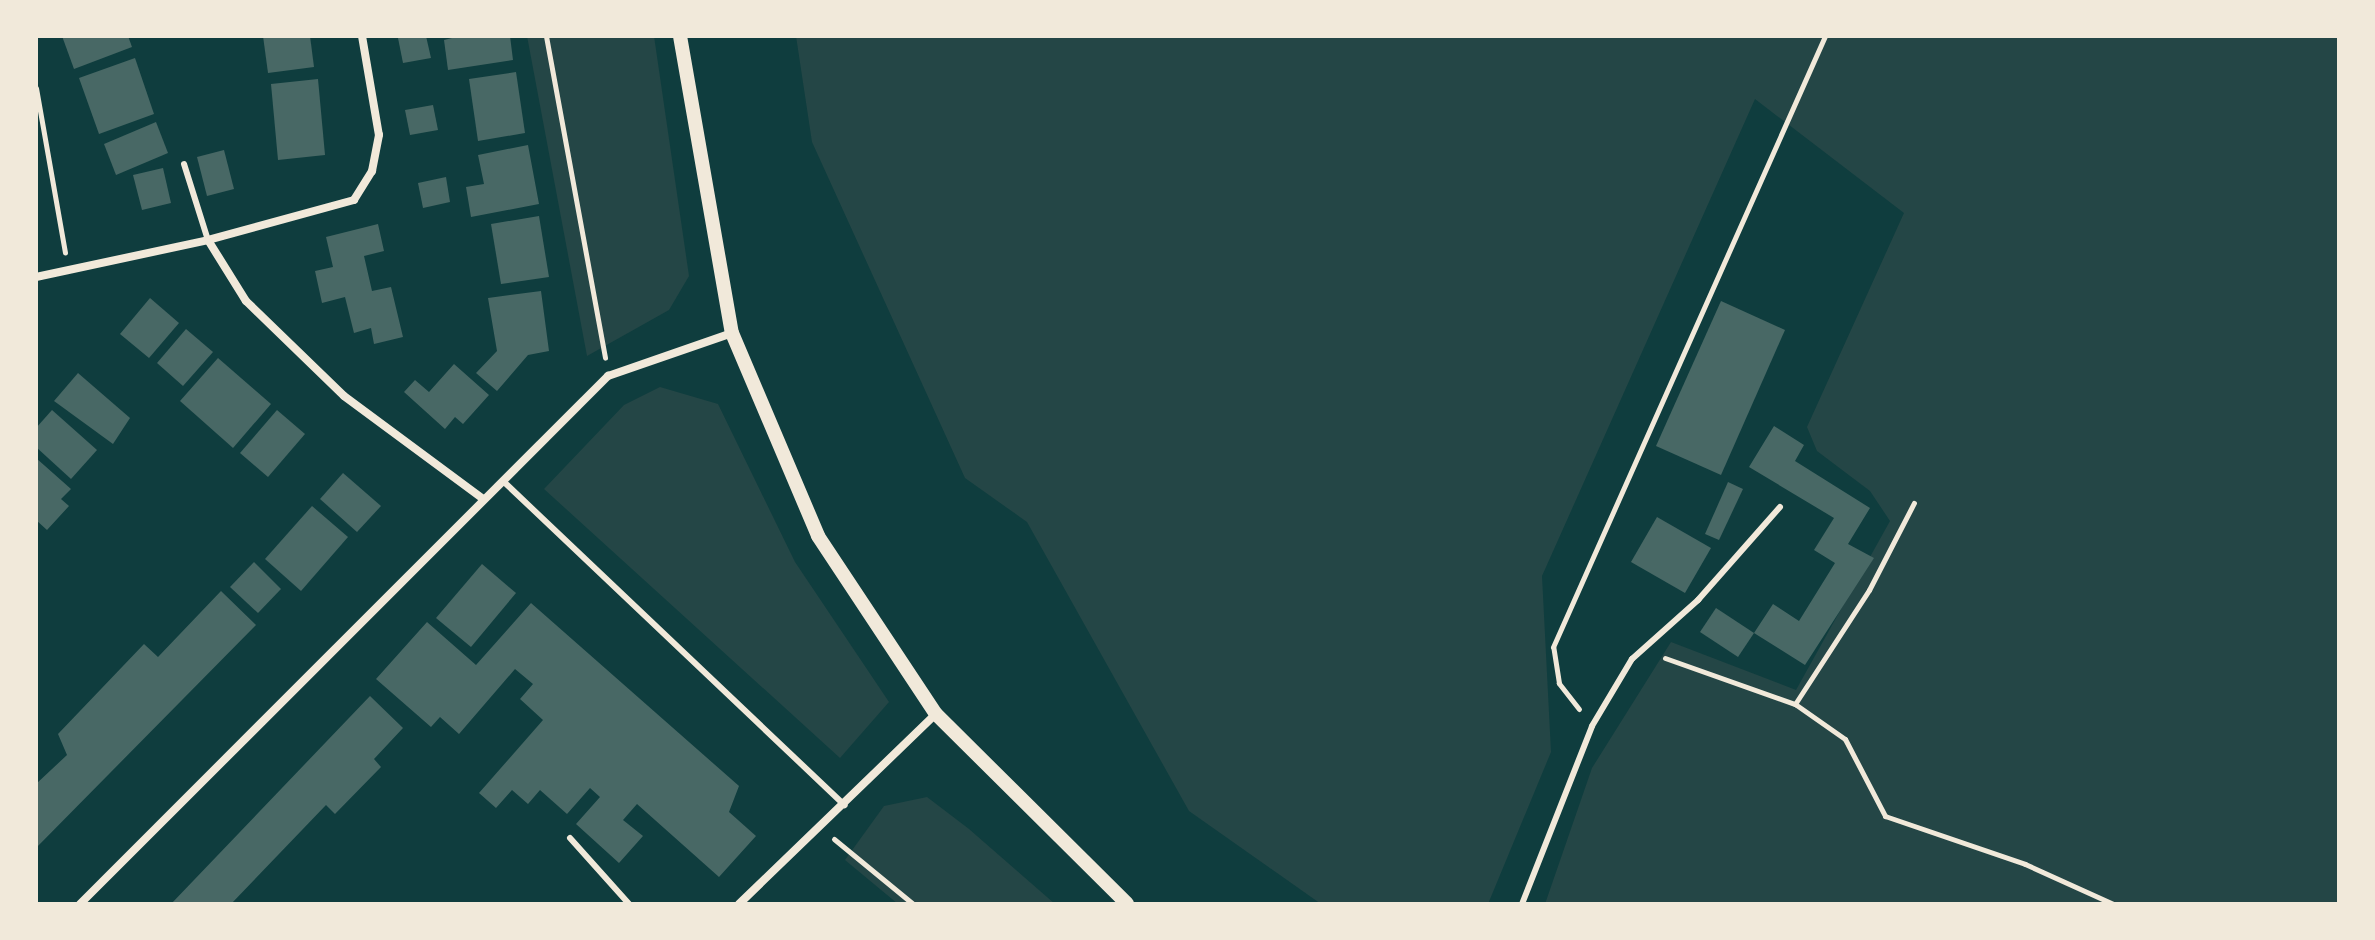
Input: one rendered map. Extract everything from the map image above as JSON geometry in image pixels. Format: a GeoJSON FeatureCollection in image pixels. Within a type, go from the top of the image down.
{"type":"FeatureCollection","features":[{"type":"Feature","properties":{"kind":"street"},"geometry":{"type":"LineString","coordinates":[[36,277],[67,264],[208,240],[354,200],[372,171],[379,135],[362,36]]}},
{"type":"Feature","properties":{"kind":"street"},"geometry":{"type":"LineString","coordinates":[[680,36],[732,333],[818,536],[936,714],[1127,904]]}},
{"type":"Feature","properties":{"kind":"street"},"geometry":{"type":"LineString","coordinates":[[208,240],[246,301],[344,396],[483,499]]}},
{"type":"Feature","properties":{"kind":"street"},"geometry":{"type":"LineString","coordinates":[[80,904],[608,376],[732,333]]}},
{"type":"Feature","properties":{"kind":"street"},"geometry":{"type":"LineString","coordinates":[[739,904],[936,714]]}},
{"type":"Feature","properties":{"kind":"lane"},"geometry":{"type":"LineString","coordinates":[[184,164],[208,240]]}},
{"type":"Feature","properties":{"kind":"lane"},"geometry":{"type":"LineString","coordinates":[[503,481],[845,805]]}},
{"type":"Feature","properties":{"kind":"lane"},"geometry":{"type":"LineString","coordinates":[[1522,904],[1592,726],[1649,639],[1698,600],[1780,507]]}},
{"type":"Feature","properties":{"kind":"lane"},"geometry":{"type":"LineString","coordinates":[[570,838],[629,904]]}},
{"type":"Feature","properties":{"kind":"path"},"geometry":{"type":"LineString","coordinates":[[546,36],[608,376]]}},
{"type":"Feature","properties":{"kind":"path"},"geometry":{"type":"LineString","coordinates":[[1592,726],[1559,683],[1553,647],[1825,36]]}},
{"type":"Feature","properties":{"kind":"path"},"geometry":{"type":"LineString","coordinates":[[36,88],[37,132],[67,264]]}},
{"type":"Feature","properties":{"kind":"path"},"geometry":{"type":"LineString","coordinates":[[1795,704],[1869,590],[1914,503]]}},
{"type":"Feature","properties":{"kind":"path"},"geometry":{"type":"LineString","coordinates":[[1660,656],[1795,704],[1845,739],[1885,816],[2113,904]]}},
{"type":"Feature","properties":{"kind":"path"},"geometry":{"type":"LineString","coordinates":[[821,828],[913,904]]}},
{"type":"Feature","properties":{"kind":"shaded area"},"geometry":{"type":"Polygon","coordinates":[[[527,36],[654,36],[689,276],[669,310],[587,356],[527,36]]]}},
{"type":"Feature","properties":{"kind":"shaded area"},"geometry":{"type":"Polygon","coordinates":[[[796,36],[2339,36],[2339,904],[1545,904],[1592,768],[1671,642],[1796,690],[1890,521],[1870,491],[1817,451],[1807,427],[1904,213],[1755,99],[1542,576],[1551,752],[1488,904],[1321,904],[1189,811],[1027,522],[965,478],[812,142],[796,36]]]}},
{"type":"Feature","properties":{"kind":"shaded area"},"geometry":{"type":"Polygon","coordinates":[[[660,387],[718,404],[795,562],[889,702],[840,758],[544,489],[624,405],[660,387]]]}},
{"type":"Feature","properties":{"kind":"shaded area"},"geometry":{"type":"Polygon","coordinates":[[[927,797],[1055,904],[898,904],[845,860],[884,806],[927,797]]]}},
{"type":"Feature","properties":{"kind":"building"},"geometry":{"type":"Polygon","coordinates":[[[62,36],[128,36],[132,47],[74,69],[62,36]]]}},
{"type":"Feature","properties":{"kind":"building"},"geometry":{"type":"Polygon","coordinates":[[[263,36],[310,36],[314,67],[268,73],[263,36]]]}},
{"type":"Feature","properties":{"kind":"building"},"geometry":{"type":"Polygon","coordinates":[[[426,36],[431,58],[403,63],[398,38],[426,36]]]}},
{"type":"Feature","properties":{"kind":"building"},"geometry":{"type":"Polygon","coordinates":[[[460,36],[510,36],[513,60],[448,70],[444,40],[460,36]]]}},
{"type":"Feature","properties":{"kind":"building"},"geometry":{"type":"Polygon","coordinates":[[[135,58],[154,114],[99,134],[79,78],[135,58]]]}},
{"type":"Feature","properties":{"kind":"building"},"geometry":{"type":"Polygon","coordinates":[[[516,72],[525,133],[478,141],[469,79],[516,72]]]}},
{"type":"Feature","properties":{"kind":"building"},"geometry":{"type":"Polygon","coordinates":[[[318,79],[325,155],[278,160],[271,84],[318,79]]]}},
{"type":"Feature","properties":{"kind":"building"},"geometry":{"type":"Polygon","coordinates":[[[433,105],[438,130],[410,135],[405,110],[433,105]]]}},
{"type":"Feature","properties":{"kind":"building"},"geometry":{"type":"Polygon","coordinates":[[[156,122],[168,153],[116,175],[104,144],[156,122]]]}},
{"type":"Feature","properties":{"kind":"building"},"geometry":{"type":"Polygon","coordinates":[[[528,145],[539,204],[471,217],[466,187],[484,184],[478,155],[528,145]]]}},
{"type":"Feature","properties":{"kind":"building"},"geometry":{"type":"Polygon","coordinates":[[[224,150],[234,189],[207,196],[197,157],[224,150]]]}},
{"type":"Feature","properties":{"kind":"building"},"geometry":{"type":"Polygon","coordinates":[[[163,168],[171,203],[142,210],[133,175],[163,168]]]}},
{"type":"Feature","properties":{"kind":"building"},"geometry":{"type":"Polygon","coordinates":[[[446,177],[450,202],[423,208],[418,183],[446,177]]]}},
{"type":"Feature","properties":{"kind":"building"},"geometry":{"type":"Polygon","coordinates":[[[539,216],[549,277],[501,284],[491,224],[539,216]]]}},
{"type":"Feature","properties":{"kind":"building"},"geometry":{"type":"Polygon","coordinates":[[[378,224],[384,251],[364,256],[372,291],[391,287],[403,337],[374,344],[371,328],[354,333],[345,297],[322,303],[315,271],[333,267],[326,237],[378,224]]]}},
{"type":"Feature","properties":{"kind":"building"},"geometry":{"type":"Polygon","coordinates":[[[541,291],[549,351],[528,355],[497,391],[476,373],[497,351],[488,298],[541,291]]]}},
{"type":"Feature","properties":{"kind":"building"},"geometry":{"type":"Polygon","coordinates":[[[150,298],[179,323],[149,358],[120,334],[150,298]]]}},
{"type":"Feature","properties":{"kind":"building"},"geometry":{"type":"Polygon","coordinates":[[[1721,301],[1785,330],[1721,475],[1656,446],[1721,301]]]}},
{"type":"Feature","properties":{"kind":"building"},"geometry":{"type":"Polygon","coordinates":[[[186,329],[213,352],[183,386],[157,363],[186,329]]]}},
{"type":"Feature","properties":{"kind":"building"},"geometry":{"type":"Polygon","coordinates":[[[218,358],[271,404],[233,448],[180,401],[218,358]]]}},
{"type":"Feature","properties":{"kind":"building"},"geometry":{"type":"Polygon","coordinates":[[[454,364],[489,395],[463,424],[455,417],[445,429],[404,392],[415,380],[429,392],[454,364]]]}},
{"type":"Feature","properties":{"kind":"building"},"geometry":{"type":"Polygon","coordinates":[[[78,373],[130,418],[113,444],[54,401],[78,373]]]}},
{"type":"Feature","properties":{"kind":"building"},"geometry":{"type":"Polygon","coordinates":[[[52,410],[97,450],[71,479],[36,447],[36,428],[52,410]]]}},
{"type":"Feature","properties":{"kind":"building"},"geometry":{"type":"Polygon","coordinates":[[[277,410],[305,434],[268,477],[240,453],[277,410]]]}},
{"type":"Feature","properties":{"kind":"building"},"geometry":{"type":"Polygon","coordinates":[[[1774,426],[1804,445],[1795,461],[1870,508],[1848,544],[1874,558],[1805,665],[1754,633],[1773,604],[1799,621],[1835,563],[1814,550],[1834,518],[1749,467],[1774,426]]]}},
{"type":"Feature","properties":{"kind":"building"},"geometry":{"type":"Polygon","coordinates":[[[36,458],[71,489],[61,499],[69,506],[47,530],[36,520],[36,458]]]}},
{"type":"Feature","properties":{"kind":"building"},"geometry":{"type":"Polygon","coordinates":[[[343,473],[381,506],[357,532],[320,499],[343,473]]]}},
{"type":"Feature","properties":{"kind":"building"},"geometry":{"type":"Polygon","coordinates":[[[1728,482],[1743,489],[1719,540],[1705,534],[1728,482]]]}},
{"type":"Feature","properties":{"kind":"building"},"geometry":{"type":"Polygon","coordinates":[[[312,506],[348,537],[301,591],[265,559],[312,506]]]}},
{"type":"Feature","properties":{"kind":"building"},"geometry":{"type":"Polygon","coordinates":[[[1657,517],[1711,548],[1685,593],[1631,562],[1657,517]]]}},
{"type":"Feature","properties":{"kind":"building"},"geometry":{"type":"Polygon","coordinates":[[[254,562],[281,589],[258,613],[230,587],[254,562]]]}},
{"type":"Feature","properties":{"kind":"building"},"geometry":{"type":"Polygon","coordinates":[[[482,564],[516,593],[471,647],[436,618],[482,564]]]}},
{"type":"Feature","properties":{"kind":"building"},"geometry":{"type":"Polygon","coordinates":[[[221,591],[256,625],[36,848],[36,784],[67,755],[58,734],[144,644],[158,657],[221,591]]]}},
{"type":"Feature","properties":{"kind":"building"},"geometry":{"type":"Polygon","coordinates":[[[531,603],[739,786],[729,812],[756,836],[719,877],[637,804],[623,820],[643,836],[619,863],[576,824],[600,797],[590,788],[567,814],[540,790],[528,804],[512,790],[496,808],[479,793],[543,720],[520,699],[533,684],[515,669],[459,734],[440,717],[431,727],[376,679],[427,622],[476,665],[531,603]]]}},
{"type":"Feature","properties":{"kind":"building"},"geometry":{"type":"Polygon","coordinates":[[[1716,608],[1754,633],[1738,657],[1700,632],[1716,608]]]}},
{"type":"Feature","properties":{"kind":"building"},"geometry":{"type":"Polygon","coordinates":[[[370,696],[403,728],[374,759],[381,767],[335,814],[326,805],[231,904],[171,904],[370,696]]]}}]}
